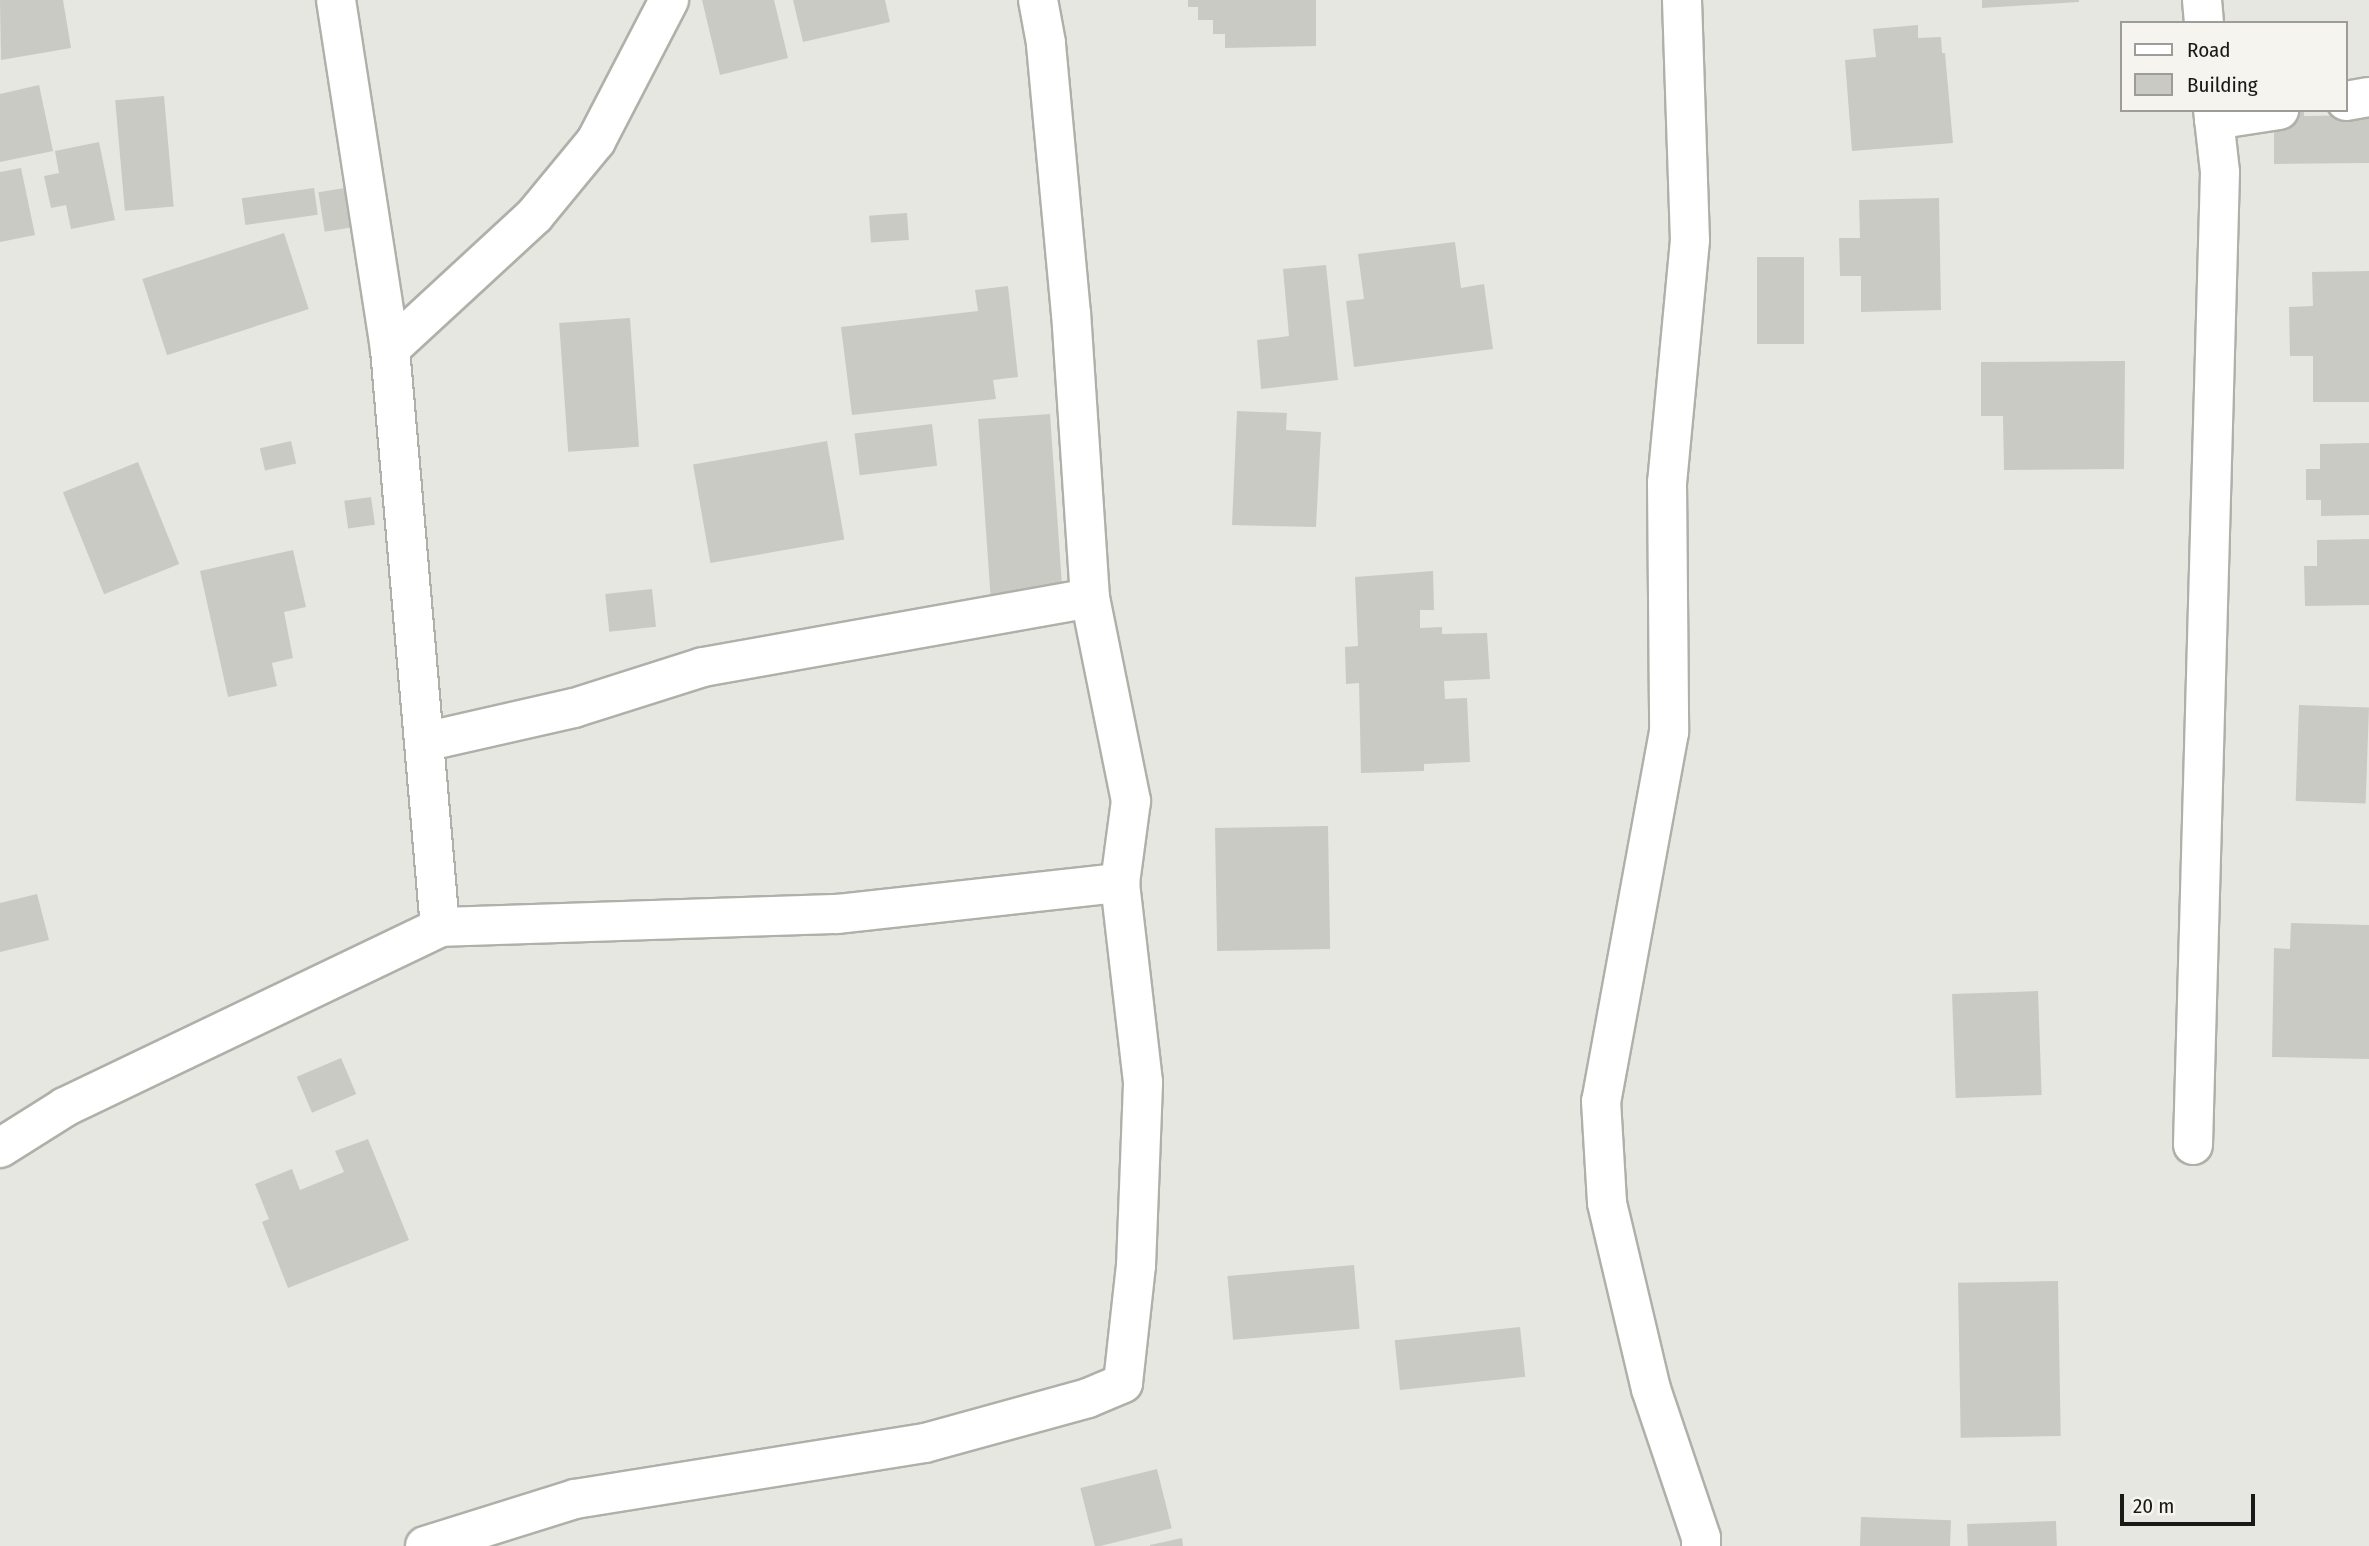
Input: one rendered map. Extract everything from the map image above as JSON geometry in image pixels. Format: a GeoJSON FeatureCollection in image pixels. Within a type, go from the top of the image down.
{"type":"FeatureCollection","features":[{"type":"Feature","properties":{"kind":"street"},"geometry":{"type":"LineString","coordinates":[[336,0],[390,349],[439,927]]}},
{"type":"Feature","properties":{"kind":"street"},"geometry":{"type":"LineString","coordinates":[[390,349],[536,215],[596,141],[669,0]]}},
{"type":"Feature","properties":{"kind":"street"},"geometry":{"type":"LineString","coordinates":[[425,1546],[575,1499],[925,1443],[1088,1398],[1123,1383],[1136,1266],[1143,1082],[1120,883],[1131,801],[1090,598],[1071,314],[1046,43],[1038,0]]}},
{"type":"Feature","properties":{"kind":"street"},"geometry":{"type":"LineString","coordinates":[[1682,0],[1690,240],[1667,482],[1670,732],[1601,1101],[1606,1203],[1651,1389],[1701,1538],[1701,1546]]}},
{"type":"Feature","properties":{"kind":"street"},"geometry":{"type":"LineString","coordinates":[[2202,0],[2204,21]]}},
{"type":"Feature","properties":{"kind":"street"},"geometry":{"type":"LineString","coordinates":[[2348,101],[2369,97]]}},
{"type":"Feature","properties":{"kind":"street"},"geometry":{"type":"LineString","coordinates":[[2193,1146],[2220,172],[2214,115],[2253,112]]}},
{"type":"Feature","properties":{"kind":"street"},"geometry":{"type":"LineString","coordinates":[[424,742],[574,708],[703,667],[1090,598]]}},
{"type":"Feature","properties":{"kind":"street"},"geometry":{"type":"LineString","coordinates":[[0,1148],[65,1107],[439,927],[837,914],[1120,883]]}},
{"type":"Feature","properties":{"kind":"building"},"geometry":{"type":"Polygon","coordinates":[[[0,0],[63,0],[71,48],[1,60],[0,0]]]}},
{"type":"Feature","properties":{"kind":"building"},"geometry":{"type":"Polygon","coordinates":[[[702,0],[774,0],[788,58],[720,75],[702,0]]]}},
{"type":"Feature","properties":{"kind":"building"},"geometry":{"type":"Polygon","coordinates":[[[793,0],[885,0],[890,22],[803,42],[793,0]]]}},
{"type":"Feature","properties":{"kind":"building"},"geometry":{"type":"Polygon","coordinates":[[[1188,0],[1316,0],[1316,46],[1225,48],[1225,34],[1213,34],[1213,20],[1198,20],[1198,7],[1188,7],[1188,0]]]}},
{"type":"Feature","properties":{"kind":"building"},"geometry":{"type":"Polygon","coordinates":[[[1982,0],[2079,0],[2079,2],[1982,8],[1982,0]]]}},
{"type":"Feature","properties":{"kind":"building"},"geometry":{"type":"Polygon","coordinates":[[[1918,25],[1918,38],[1941,37],[1942,53],[1945,53],[1953,143],[1852,151],[1845,60],[1876,57],[1873,29],[1918,25]]]}},
{"type":"Feature","properties":{"kind":"building"},"geometry":{"type":"Polygon","coordinates":[[[39,85],[53,151],[0,162],[0,94],[39,85]]]}},
{"type":"Feature","properties":{"kind":"building"},"geometry":{"type":"Polygon","coordinates":[[[164,96],[174,207],[125,211],[115,100],[164,96]]]}},
{"type":"Feature","properties":{"kind":"building"},"geometry":{"type":"Polygon","coordinates":[[[2274,112],[2304,112],[2304,116],[2369,115],[2369,163],[2274,164],[2274,112]]]}},
{"type":"Feature","properties":{"kind":"building"},"geometry":{"type":"Polygon","coordinates":[[[99,142],[115,220],[71,229],[66,205],[51,208],[44,176],[59,173],[55,151],[99,142]]]}},
{"type":"Feature","properties":{"kind":"building"},"geometry":{"type":"Polygon","coordinates":[[[21,168],[35,235],[0,242],[0,172],[21,168]]]}},
{"type":"Feature","properties":{"kind":"building"},"geometry":{"type":"Polygon","coordinates":[[[351,187],[357,227],[325,232],[318,192],[351,187]]]}},
{"type":"Feature","properties":{"kind":"building"},"geometry":{"type":"Polygon","coordinates":[[[314,188],[318,215],[245,225],[242,198],[314,188]]]}},
{"type":"Feature","properties":{"kind":"building"},"geometry":{"type":"Polygon","coordinates":[[[1939,198],[1941,310],[1861,312],[1861,276],[1840,276],[1839,238],[1860,238],[1859,200],[1939,198]]]}},
{"type":"Feature","properties":{"kind":"building"},"geometry":{"type":"Polygon","coordinates":[[[907,213],[909,240],[871,243],[869,216],[907,213]]]}},
{"type":"Feature","properties":{"kind":"building"},"geometry":{"type":"Polygon","coordinates":[[[284,233],[309,309],[167,355],[142,279],[284,233]]]}},
{"type":"Feature","properties":{"kind":"building"},"geometry":{"type":"Polygon","coordinates":[[[1455,242],[1461,288],[1484,284],[1493,349],[1354,367],[1346,301],[1364,299],[1358,254],[1455,242]]]}},
{"type":"Feature","properties":{"kind":"building"},"geometry":{"type":"Polygon","coordinates":[[[1757,257],[1804,257],[1804,344],[1757,344],[1757,257]]]}},
{"type":"Feature","properties":{"kind":"building"},"geometry":{"type":"Polygon","coordinates":[[[1326,265],[1338,380],[1261,389],[1257,340],[1289,336],[1283,269],[1326,265]]]}},
{"type":"Feature","properties":{"kind":"building"},"geometry":{"type":"Polygon","coordinates":[[[2369,271],[2369,402],[2313,402],[2313,356],[2290,356],[2289,307],[2313,306],[2312,272],[2369,271]]]}},
{"type":"Feature","properties":{"kind":"building"},"geometry":{"type":"Polygon","coordinates":[[[1008,286],[1018,377],[993,380],[996,399],[852,415],[841,327],[978,311],[975,290],[1008,286]]]}},
{"type":"Feature","properties":{"kind":"building"},"geometry":{"type":"Polygon","coordinates":[[[630,318],[639,447],[568,452],[559,323],[630,318]]]}},
{"type":"Feature","properties":{"kind":"building"},"geometry":{"type":"Polygon","coordinates":[[[2125,361],[2124,469],[2004,470],[2003,416],[1981,416],[1981,362],[2125,361]]]}},
{"type":"Feature","properties":{"kind":"building"},"geometry":{"type":"Polygon","coordinates":[[[1237,411],[1287,413],[1286,430],[1321,432],[1316,527],[1232,525],[1237,411]]]}},
{"type":"Feature","properties":{"kind":"building"},"geometry":{"type":"Polygon","coordinates":[[[1050,414],[1062,590],[990,595],[978,419],[1050,414]]]}},
{"type":"Feature","properties":{"kind":"building"},"geometry":{"type":"Polygon","coordinates":[[[932,424],[937,466],[860,475],[855,434],[932,424]]]}},
{"type":"Feature","properties":{"kind":"building"},"geometry":{"type":"Polygon","coordinates":[[[291,441],[296,463],[265,471],[260,448],[291,441]]]}},
{"type":"Feature","properties":{"kind":"building"},"geometry":{"type":"Polygon","coordinates":[[[827,441],[844,539],[710,563],[693,465],[827,441]]]}},
{"type":"Feature","properties":{"kind":"building"},"geometry":{"type":"Polygon","coordinates":[[[2369,443],[2369,515],[2321,516],[2321,500],[2306,500],[2306,469],[2320,469],[2320,444],[2369,443]]]}},
{"type":"Feature","properties":{"kind":"building"},"geometry":{"type":"Polygon","coordinates":[[[138,462],[179,564],[104,594],[63,492],[138,462]]]}},
{"type":"Feature","properties":{"kind":"building"},"geometry":{"type":"Polygon","coordinates":[[[371,497],[375,525],[348,528],[344,501],[371,497]]]}},
{"type":"Feature","properties":{"kind":"building"},"geometry":{"type":"Polygon","coordinates":[[[2369,539],[2369,605],[2305,606],[2304,566],[2317,566],[2317,540],[2369,539]]]}},
{"type":"Feature","properties":{"kind":"building"},"geometry":{"type":"Polygon","coordinates":[[[293,550],[306,607],[284,612],[293,658],[272,663],[277,686],[228,697],[200,571],[293,550]]]}},
{"type":"Feature","properties":{"kind":"building"},"geometry":{"type":"Polygon","coordinates":[[[1433,571],[1434,610],[1420,610],[1420,628],[1442,627],[1442,634],[1487,633],[1490,679],[1444,681],[1445,699],[1467,698],[1470,762],[1424,764],[1424,771],[1361,773],[1359,683],[1346,684],[1345,647],[1358,646],[1355,577],[1433,571]]]}},
{"type":"Feature","properties":{"kind":"building"},"geometry":{"type":"Polygon","coordinates":[[[652,589],[656,627],[609,632],[605,594],[652,589]]]}},
{"type":"Feature","properties":{"kind":"building"},"geometry":{"type":"Polygon","coordinates":[[[2299,705],[2369,707],[2366,803],[2296,801],[2299,705]]]}},
{"type":"Feature","properties":{"kind":"building"},"geometry":{"type":"Polygon","coordinates":[[[1328,826],[1330,949],[1217,951],[1215,828],[1328,826]]]}},
{"type":"Feature","properties":{"kind":"building"},"geometry":{"type":"Polygon","coordinates":[[[37,894],[49,940],[0,952],[0,903],[37,894]]]}},
{"type":"Feature","properties":{"kind":"building"},"geometry":{"type":"Polygon","coordinates":[[[2291,923],[2369,925],[2369,1059],[2272,1057],[2274,948],[2290,949],[2291,923]]]}},
{"type":"Feature","properties":{"kind":"building"},"geometry":{"type":"Polygon","coordinates":[[[2038,991],[2042,1095],[1956,1098],[1952,994],[2038,991]]]}},
{"type":"Feature","properties":{"kind":"building"},"geometry":{"type":"Polygon","coordinates":[[[341,1058],[356,1094],[312,1113],[297,1077],[341,1058]]]}},
{"type":"Feature","properties":{"kind":"building"},"geometry":{"type":"Polygon","coordinates":[[[368,1139],[409,1240],[288,1288],[262,1222],[269,1219],[255,1184],[292,1169],[300,1190],[344,1172],[335,1151],[368,1139]]]}},
{"type":"Feature","properties":{"kind":"building"},"geometry":{"type":"Polygon","coordinates":[[[1354,1265],[1360,1329],[1233,1340],[1227,1276],[1354,1265]]]}},
{"type":"Feature","properties":{"kind":"building"},"geometry":{"type":"Polygon","coordinates":[[[2058,1281],[2061,1436],[1961,1438],[1958,1283],[2058,1281]]]}},
{"type":"Feature","properties":{"kind":"building"},"geometry":{"type":"Polygon","coordinates":[[[1520,1327],[1525,1377],[1400,1390],[1395,1340],[1520,1327]]]}},
{"type":"Feature","properties":{"kind":"building"},"geometry":{"type":"Polygon","coordinates":[[[1157,1469],[1172,1528],[1095,1546],[1080,1488],[1157,1469]]]}},
{"type":"Feature","properties":{"kind":"building"},"geometry":{"type":"Polygon","coordinates":[[[1861,1517],[1951,1520],[1950,1546],[1860,1546],[1861,1517]]]}},
{"type":"Feature","properties":{"kind":"building"},"geometry":{"type":"Polygon","coordinates":[[[2056,1521],[2057,1546],[1968,1546],[1967,1524],[2056,1521]]]}},
{"type":"Feature","properties":{"kind":"building"},"geometry":{"type":"Polygon","coordinates":[[[1182,1538],[1183,1546],[1150,1546],[1150,1545],[1182,1538]]]}}]}
